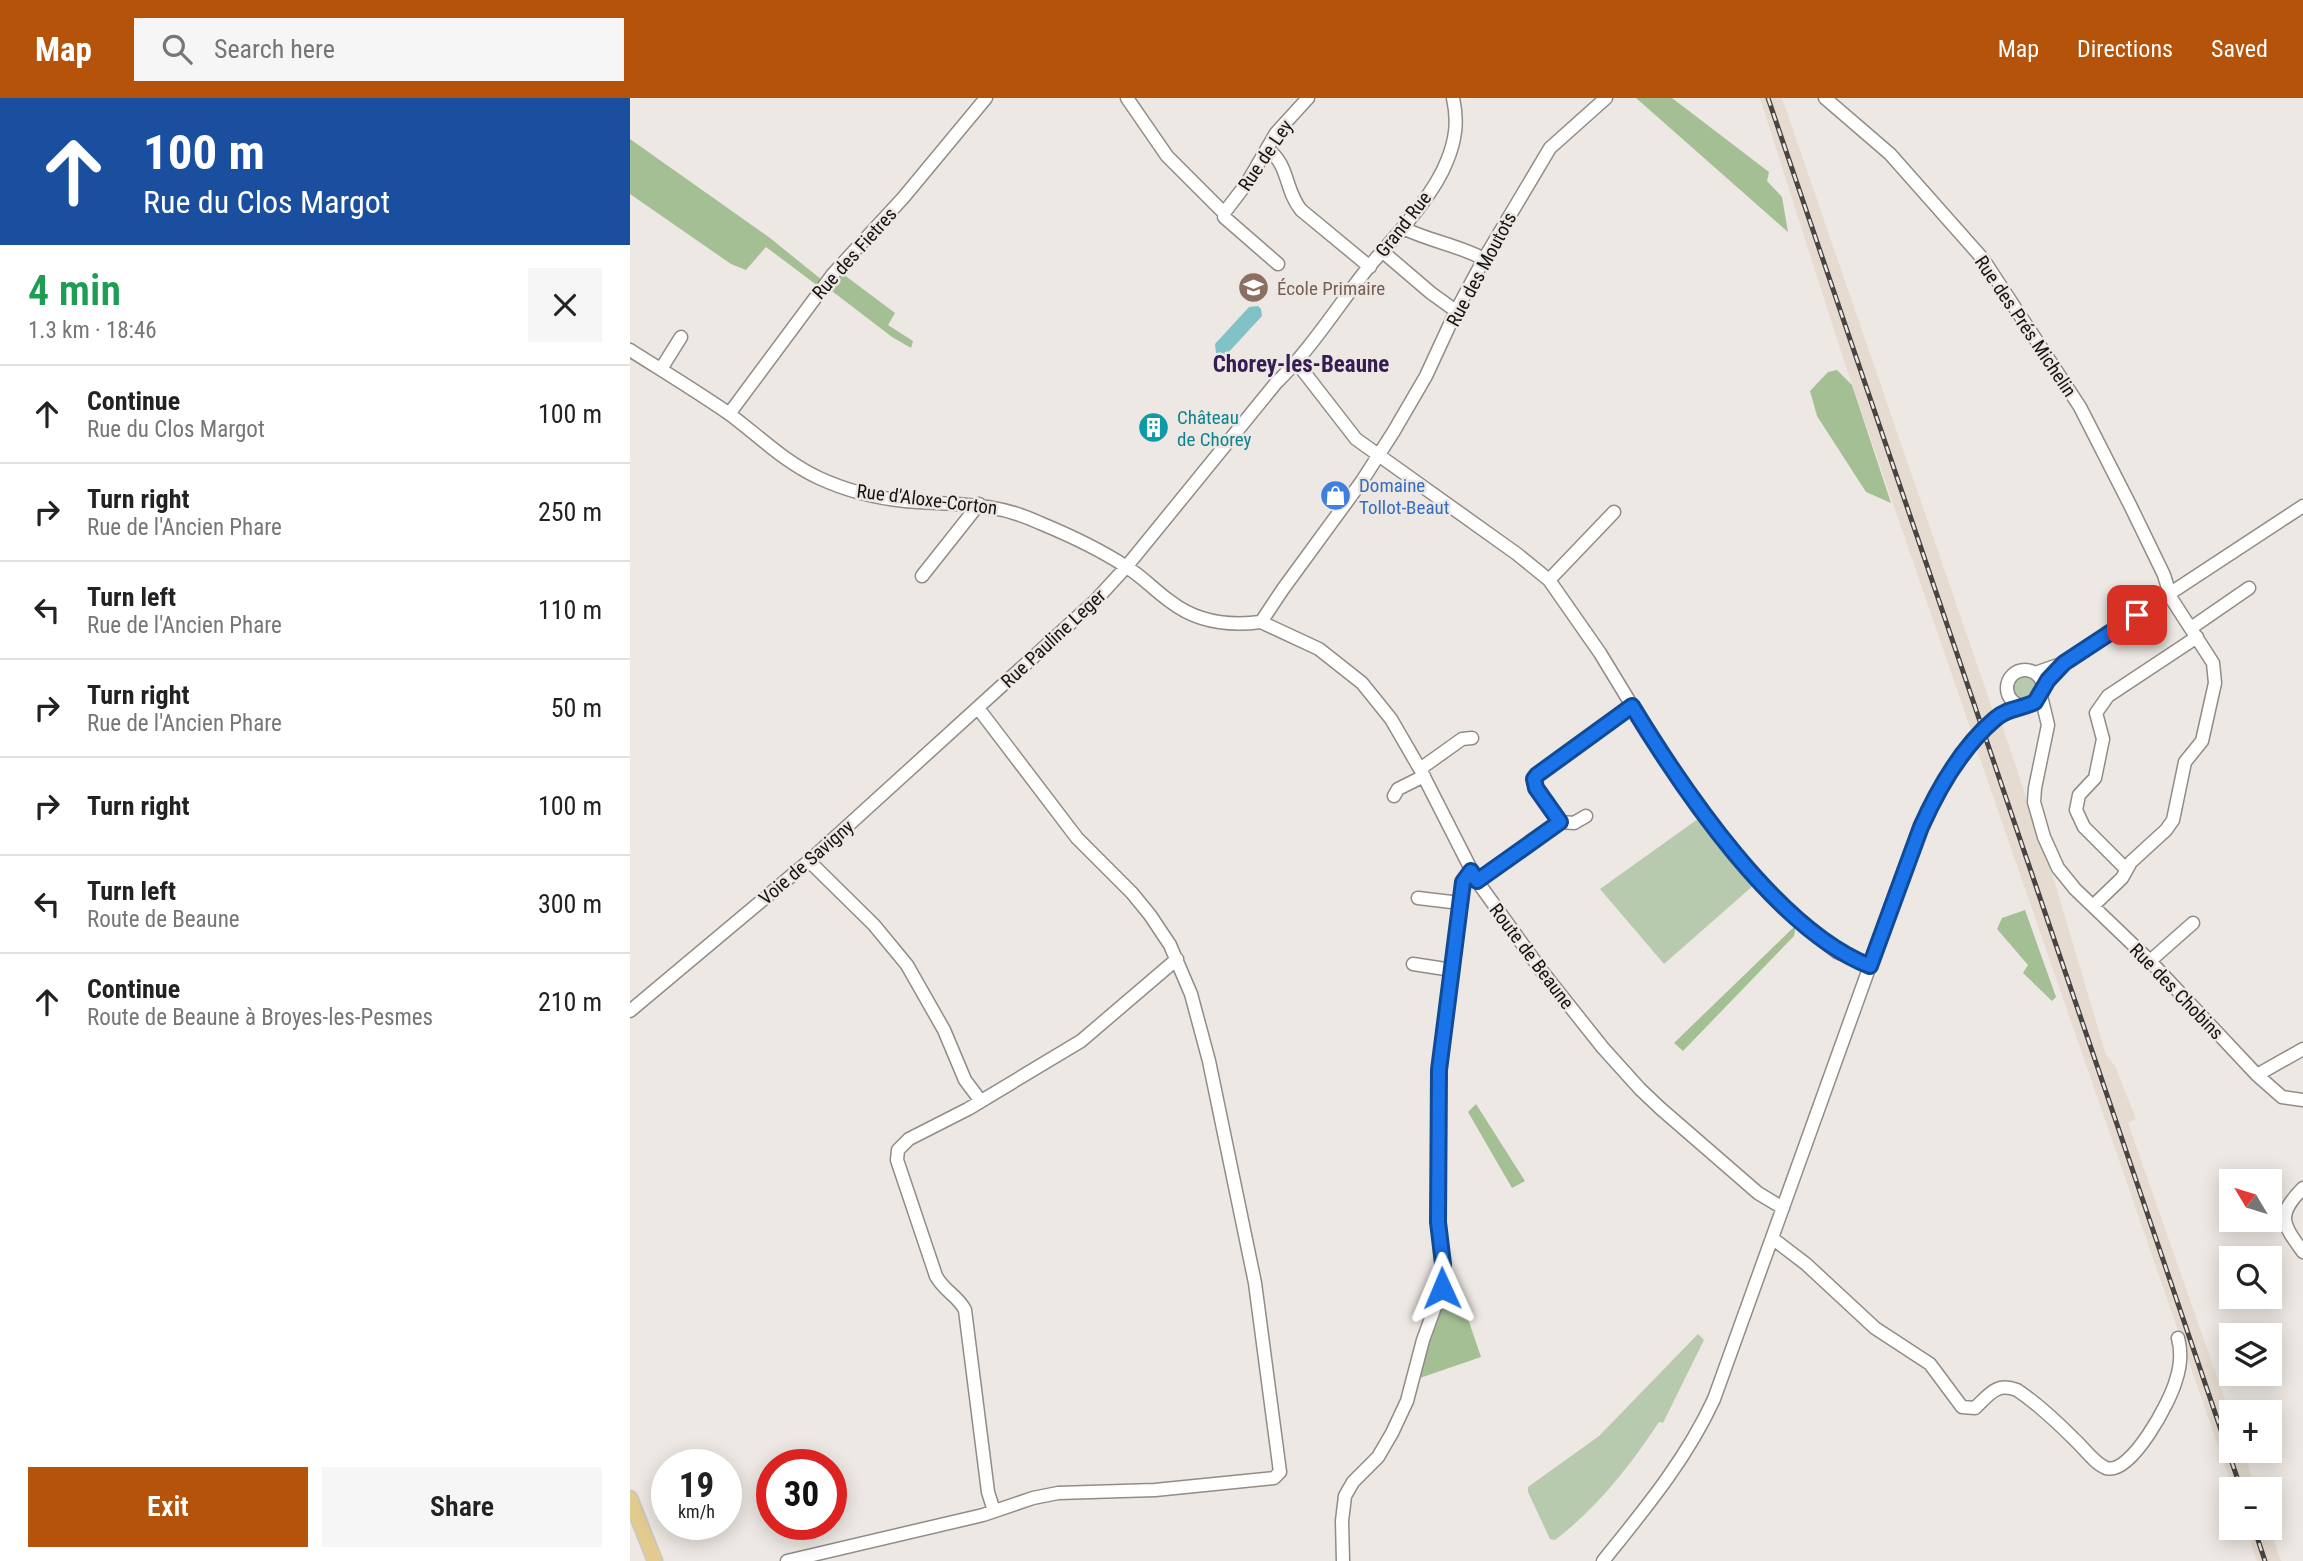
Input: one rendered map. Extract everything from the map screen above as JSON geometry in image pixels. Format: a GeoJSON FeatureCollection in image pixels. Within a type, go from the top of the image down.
{"type":"FeatureCollection","features":[{"type":"Feature","properties":{"kind":"main road"},"geometry":{"type":"LineString","coordinates":[[630,1498],[655,1561]]}},
{"type":"Feature","properties":{"kind":"street","name":"Rue des Fietres"},"geometry":{"type":"LineString","coordinates":[[729,414],[833,274],[903,198],[986,98]]}},
{"type":"Feature","properties":{"kind":"street"},"geometry":{"type":"LineString","coordinates":[[1127,98],[1167,156],[1224,213],[1224,217],[1278,264]]}},
{"type":"Feature","properties":{"kind":"street","name":"Rue de Ley"},"geometry":{"type":"LineString","coordinates":[[1224,213],[1247,183],[1276,133],[1308,98]]}},
{"type":"Feature","properties":{"kind":"street","name":"Grand Rue"},"geometry":{"type":"LineString","coordinates":[[1297,363],[1403,228],[1446,164],[1454,140],[1457,118],[1453,98]]}},
{"type":"Feature","properties":{"kind":"street","name":"Rue des Moutots"},"geometry":{"type":"LineString","coordinates":[[1261,622],[1362,481],[1426,376],[1484,259],[1550,148],[1606,98]]}},
{"type":"Feature","properties":{"kind":"street","name":"Rue des Prés Michelin"},"geometry":{"type":"LineString","coordinates":[[1825,98],[1890,153],[1983,260],[2080,407],[2132,507],[2164,575],[2170,594],[2213,663],[2215,671],[2202,741],[2185,762],[2171,825],[2094,905]]}},
{"type":"Feature","properties":{"kind":"street"},"geometry":{"type":"LineString","coordinates":[[1267,149],[1283,164],[1294,202],[1370,267]]}},
{"type":"Feature","properties":{"kind":"street"},"geometry":{"type":"LineString","coordinates":[[1403,228],[1484,259]]}},
{"type":"Feature","properties":{"kind":"street"},"geometry":{"type":"LineString","coordinates":[[1383,252],[1456,311]]}},
{"type":"Feature","properties":{"kind":"street"},"geometry":{"type":"LineString","coordinates":[[661,369],[681,337]]}},
{"type":"Feature","properties":{"kind":"street","name":"Rue d'Aloxe-Corton"},"geometry":{"type":"LineString","coordinates":[[631,354],[661,369],[729,414],[796,466],[848,489],[905,501],[979,504],[1013,512],[1040,522],[1127,566],[1173,604],[1195,615],[1240,625],[1261,622]]}},
{"type":"Feature","properties":{"kind":"street"},"geometry":{"type":"LineString","coordinates":[[1297,363],[1342,425],[1356,439],[1517,554],[1549,580],[1600,653],[1659,750],[1728,845],[1799,920],[1830,947],[1845,957],[1870,966]]}},
{"type":"Feature","properties":{"kind":"street","name":"Rue Pauline Leger"},"geometry":{"type":"LineString","coordinates":[[978,708],[1095,601],[1127,566],[1276,383],[1297,363]]}},
{"type":"Feature","properties":{"kind":"street"},"geometry":{"type":"LineString","coordinates":[[922,576],[979,504]]}},
{"type":"Feature","properties":{"kind":"street"},"geometry":{"type":"LineString","coordinates":[[2047,729],[2039,713],[2012,701],[2007,685],[2011,676],[2022,670],[2035,673],[2064,663],[2303,506]]}},
{"type":"Feature","properties":{"kind":"street"},"geometry":{"type":"LineString","coordinates":[[1549,580],[1614,512]]}},
{"type":"Feature","properties":{"kind":"street"},"geometry":{"type":"LineString","coordinates":[[2126,869],[2084,827],[2077,815],[2077,799],[2095,778],[2103,739],[2096,713],[2108,696],[2249,588]]}},
{"type":"Feature","properties":{"kind":"street","name":"Route de Beaune"},"geometry":{"type":"LineString","coordinates":[[1261,622],[1319,649],[1362,683],[1391,719],[1422,773],[1474,876],[1556,989],[1603,1048],[1640,1089],[1758,1193],[1783,1208]]}},
{"type":"Feature","properties":{"kind":"street"},"geometry":{"type":"LineString","coordinates":[[1996,717],[2035,702],[2064,663]]}},
{"type":"Feature","properties":{"kind":"street"},"geometry":{"type":"LineString","coordinates":[[2035,673],[2041,680],[2047,729]]}},
{"type":"Feature","properties":{"kind":"street"},"geometry":{"type":"LineString","coordinates":[[1603,1561],[1676,1467],[1700,1429],[1714,1399],[1912,849],[1950,772],[1996,717],[2008,695]]}},
{"type":"Feature","properties":{"kind":"street"},"geometry":{"type":"LineString","coordinates":[[1560,822],[1536,788],[1534,779],[1632,706]]}},
{"type":"Feature","properties":{"kind":"street"},"geometry":{"type":"LineString","coordinates":[[787,1561],[850,1548],[1058,1493],[1155,1490],[1274,1478],[1280,1472],[1252,1270],[1209,1061],[1191,994],[1177,959],[1150,915],[1132,892],[1077,838],[978,708]]}},
{"type":"Feature","properties":{"kind":"street","name":"Voie de Savigny"},"geometry":{"type":"LineString","coordinates":[[630,1011],[809,861],[978,708]]}},
{"type":"Feature","properties":{"kind":"street","name":"Rue des Chobins"},"geometry":{"type":"LineString","coordinates":[[2047,729],[2034,802],[2044,837],[2058,868],[2075,889],[2150,961],[2257,1075],[2283,1097],[2303,1100]]}},
{"type":"Feature","properties":{"kind":"street"},"geometry":{"type":"LineString","coordinates":[[1394,796],[1398,789],[1462,740],[1472,738]]}},
{"type":"Feature","properties":{"kind":"street"},"geometry":{"type":"LineString","coordinates":[[1343,1561],[1342,1521],[1345,1496],[1353,1482],[1378,1457],[1407,1402],[1423,1340],[1442,1288],[1438,1175],[1439,1070],[1463,882],[1560,822],[1574,823],[1586,816]]}},
{"type":"Feature","properties":{"kind":"street"},"geometry":{"type":"LineString","coordinates":[[809,861],[874,925],[907,965],[944,1030],[965,1080],[980,1100]]}},
{"type":"Feature","properties":{"kind":"street"},"geometry":{"type":"LineString","coordinates":[[1418,898],[1460,903]]}},
{"type":"Feature","properties":{"kind":"street"},"geometry":{"type":"LineString","coordinates":[[2150,961],[2193,923]]}},
{"type":"Feature","properties":{"kind":"street"},"geometry":{"type":"LineString","coordinates":[[994,1511],[988,1492],[965,1310],[961,1301],[944,1288],[936,1276],[897,1160],[898,1150],[904,1143],[959,1114],[1081,1041],[1177,959]]}},
{"type":"Feature","properties":{"kind":"street"},"geometry":{"type":"LineString","coordinates":[[1413,964],[1452,970]]}},
{"type":"Feature","properties":{"kind":"street"},"geometry":{"type":"LineString","coordinates":[[2257,1075],[2303,1049]]}},
{"type":"Feature","properties":{"kind":"street"},"geometry":{"type":"LineString","coordinates":[[2303,1188],[2286,1206],[2284,1216],[2289,1231],[2303,1252]]}},
{"type":"Feature","properties":{"kind":"street"},"geometry":{"type":"LineString","coordinates":[[1772,1238],[1806,1264],[1875,1328],[1930,1364],[1962,1407],[1975,1408],[1997,1388],[2009,1387],[2017,1390],[2065,1430],[2095,1461],[2110,1469],[2120,1466],[2132,1455],[2168,1404],[2181,1358],[2178,1338]]}},
{"type":"Feature","properties":{"kind":"shaded area"},"geometry":{"type":"Polygon","coordinates":[[[1760,98],[1782,98],[1993,711],[1972,733],[1843,358],[1760,98]]]}},
{"type":"Feature","properties":{"kind":"shaded area"},"geometry":{"type":"Polygon","coordinates":[[[2001,722],[2054,880],[2106,1055],[2115,1066],[2136,1119],[2128,1123],[2225,1400],[2219,1400],[2219,1449],[1976,747],[2001,722]]]}},
{"type":"Feature","properties":{"kind":"shaded area"},"geometry":{"type":"Polygon","coordinates":[[[2224,1463],[2247,1463],[2252,1477],[2229,1477],[2224,1463]]]}},
{"type":"Feature","properties":{"kind":"shaded area"},"geometry":{"type":"Polygon","coordinates":[[[2250,1540],[2273,1540],[2281,1561],[2257,1561],[2250,1540]]]}},
{"type":"Feature","properties":{"kind":"green space"},"geometry":{"type":"Polygon","coordinates":[[[1636,98],[1672,98],[1769,172],[1767,181],[1782,197],[1788,232],[1636,98]]]}},
{"type":"Feature","properties":{"kind":"green space"},"geometry":{"type":"Polygon","coordinates":[[[630,139],[770,238],[822,280],[818,286],[766,247],[746,270],[731,264],[630,194],[630,139]]]}},
{"type":"Feature","properties":{"kind":"green space"},"geometry":{"type":"Polygon","coordinates":[[[843,274],[895,313],[888,325],[913,341],[911,348],[892,337],[828,288],[843,274]]]}},
{"type":"Feature","properties":{"kind":"green space"},"geometry":{"type":"Polygon","coordinates":[[[1837,370],[1852,385],[1891,503],[1866,492],[1817,416],[1810,391],[1828,372],[1837,370]]]}},
{"type":"Feature","properties":{"kind":"green space"},"geometry":{"type":"Polygon","coordinates":[[[2024,674],[2034,678],[2038,688],[2034,698],[2024,702],[2014,698],[2010,688],[2014,678],[2024,674]]]}},
{"type":"Feature","properties":{"kind":"green space"},"geometry":{"type":"Polygon","coordinates":[[[1702,816],[1755,884],[1664,964],[1600,889],[1702,816]]]}},
{"type":"Feature","properties":{"kind":"green space"},"geometry":{"type":"Polygon","coordinates":[[[2025,910],[2056,997],[2052,1001],[2023,973],[2028,965],[1997,929],[2002,918],[2025,910]]]}},
{"type":"Feature","properties":{"kind":"green space"},"geometry":{"type":"Polygon","coordinates":[[[1796,925],[1794,936],[1683,1051],[1674,1043],[1796,925]]]}},
{"type":"Feature","properties":{"kind":"green space"},"geometry":{"type":"Polygon","coordinates":[[[1476,1104],[1525,1181],[1512,1188],[1468,1112],[1476,1104]]]}},
{"type":"Feature","properties":{"kind":"green space"},"geometry":{"type":"Polygon","coordinates":[[[1463,1304],[1481,1357],[1414,1380],[1438,1308],[1463,1304]]]}},
{"type":"Feature","properties":{"kind":"green space"},"geometry":{"type":"Polygon","coordinates":[[[1698,1334],[1704,1340],[1663,1423],[1659,1422],[1599,1500],[1555,1540],[1550,1539],[1528,1487],[1599,1436],[1698,1334]]]}},
{"type":"Feature","properties":{"kind":"water"},"geometry":{"type":"Polygon","coordinates":[[[1258,306],[1262,316],[1226,355],[1216,353],[1215,344],[1249,307],[1258,306]]]}},
{"type":"Feature","properties":{"kind":"railway"},"geometry":{"type":"LineString","coordinates":[[1768,98],[2237,1477]]}},
{"type":"Feature","properties":{"kind":"railway"},"geometry":{"type":"LineString","coordinates":[[2258,1540],[2265,1561]]}},
{"type":"Feature","properties":{"kind":"place","name":"École Primaire"},"geometry":{"type":"Point","coordinates":[1254,288]}},
{"type":"Feature","properties":{"kind":"place","name":"Château de Chorey"},"geometry":{"type":"Point","coordinates":[1154,428]}},
{"type":"Feature","properties":{"kind":"place","name":"Domaine Tollot-Beaut"},"geometry":{"type":"Point","coordinates":[1336,496]}},
{"type":"Feature","properties":{"kind":"district","name":"Chorey-les-Beaune"},"geometry":{"type":"Point","coordinates":[1301,364]}},
{"type":"Feature","properties":{"kind":"route"},"geometry":{"type":"LineString","coordinates":[[1442,1288],[1443,1264],[1438,1222],[1439,1070],[1463,882],[1471,871],[1477,881],[1560,822],[1534,784],[1537,775],[1632,706],[1659,750],[1728,845],[1748,868],[1809,930],[1830,947],[1845,957],[1870,966],[1921,827],[1943,783],[1958,761],[1996,717],[2038,700],[2048,680],[2064,663],[2137,615]]}}]}
